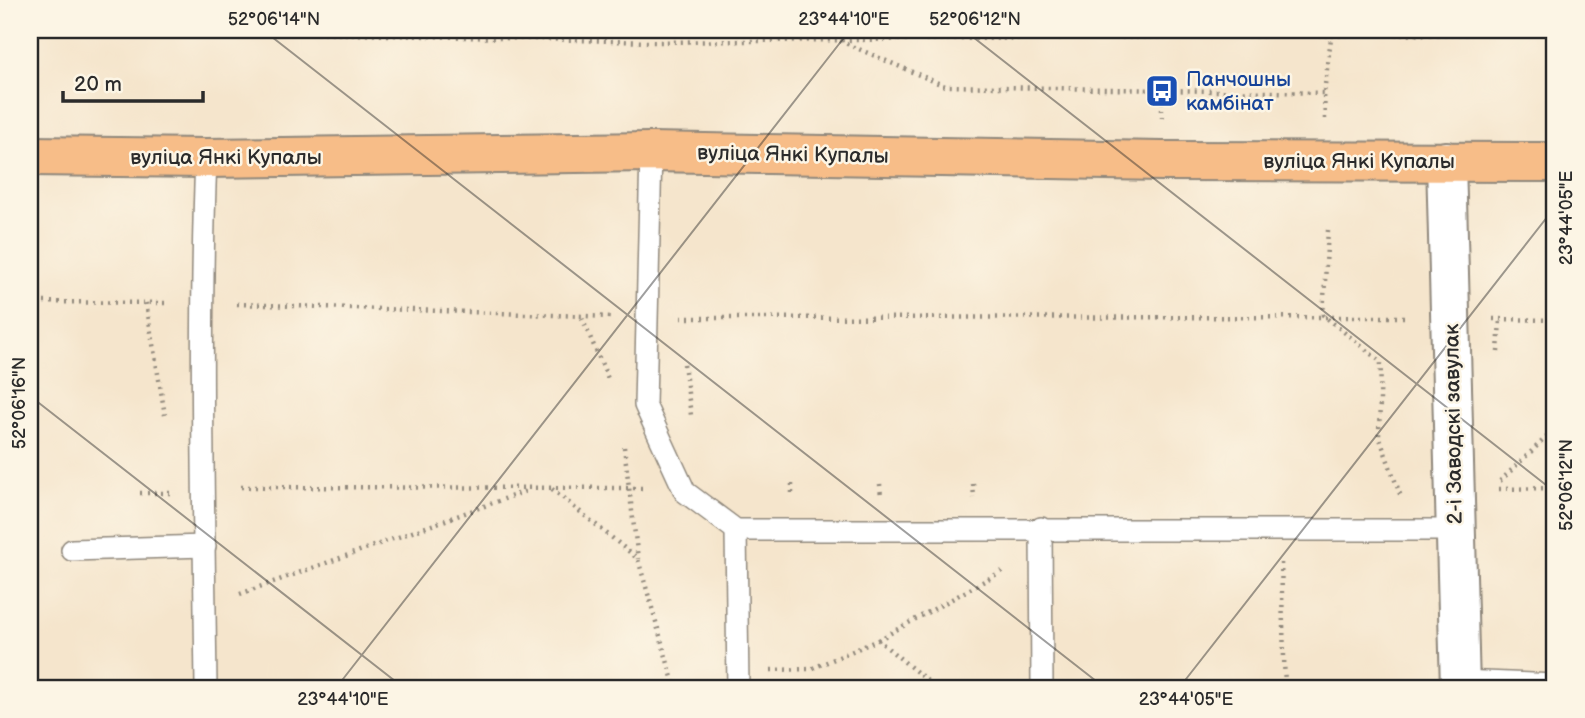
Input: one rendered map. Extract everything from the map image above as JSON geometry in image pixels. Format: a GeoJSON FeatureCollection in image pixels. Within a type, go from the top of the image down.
{"type":"FeatureCollection","features":[{"type":"Feature","properties":{"kind":"main road","name":"вуліца Янкі Купалы"},"geometry":{"type":"LineString","coordinates":[[30,156],[206,158],[651,152],[1162,161],[1555,162]]}},
{"type":"Feature","properties":{"kind":"street","name":"2-і Заводскі завулак"},"geometry":{"type":"LineString","coordinates":[[1446,161],[1460,685]]}},
{"type":"Feature","properties":{"kind":"lane"},"geometry":{"type":"LineString","coordinates":[[651,152],[645,405],[682,487],[736,530],[1454,530]]}},
{"type":"Feature","properties":{"kind":"lane"},"geometry":{"type":"LineString","coordinates":[[206,158],[200,303],[206,688]]}},
{"type":"Feature","properties":{"kind":"lane"},"geometry":{"type":"LineString","coordinates":[[1041,528],[1042,688]]}},
{"type":"Feature","properties":{"kind":"lane"},"geometry":{"type":"LineString","coordinates":[[736,530],[738,688]]}},
{"type":"Feature","properties":{"kind":"lane"},"geometry":{"type":"LineString","coordinates":[[72,550],[205,546]]}},
{"type":"Feature","properties":{"kind":"lane"},"geometry":{"type":"LineString","coordinates":[[1460,685],[1555,685]]}},
{"type":"Feature","properties":{"kind":"path"},"geometry":{"type":"LineString","coordinates":[[205,30],[650,42],[1555,33]]}},
{"type":"Feature","properties":{"kind":"path"},"geometry":{"type":"LineString","coordinates":[[1325,127],[1324,93],[1332,30]]}},
{"type":"Feature","properties":{"kind":"path"},"geometry":{"type":"LineString","coordinates":[[838,40],[945,86],[1324,93]]}},
{"type":"Feature","properties":{"kind":"path"},"geometry":{"type":"LineString","coordinates":[[1323,315],[1328,230]]}},
{"type":"Feature","properties":{"kind":"path"},"geometry":{"type":"LineString","coordinates":[[30,302],[200,303],[582,318],[646,317]]}},
{"type":"Feature","properties":{"kind":"path"},"geometry":{"type":"LineString","coordinates":[[146,303],[166,425]]}},
{"type":"Feature","properties":{"kind":"path"},"geometry":{"type":"LineString","coordinates":[[1323,315],[1381,362],[1379,436],[1412,529]]}},
{"type":"Feature","properties":{"kind":"path"},"geometry":{"type":"LineString","coordinates":[[679,331],[677,318],[1323,315],[1555,320]]}},
{"type":"Feature","properties":{"kind":"path"},"geometry":{"type":"LineString","coordinates":[[683,357],[692,422]]}},
{"type":"Feature","properties":{"kind":"path"},"geometry":{"type":"LineString","coordinates":[[1454,530],[1491,489],[1555,429]]}},
{"type":"Feature","properties":{"kind":"path"},"geometry":{"type":"LineString","coordinates":[[241,487],[682,487]]}},
{"type":"Feature","properties":{"kind":"path"},"geometry":{"type":"LineString","coordinates":[[552,488],[638,559],[675,688]]}},
{"type":"Feature","properties":{"kind":"path"},"geometry":{"type":"LineString","coordinates":[[240,594],[531,489]]}},
{"type":"Feature","properties":{"kind":"path"},"geometry":{"type":"LineString","coordinates":[[140,494],[178,493]]}},
{"type":"Feature","properties":{"kind":"path"},"geometry":{"type":"LineString","coordinates":[[779,501],[793,501]]}},
{"type":"Feature","properties":{"kind":"path"},"geometry":{"type":"LineString","coordinates":[[868,501],[881,501]]}},
{"type":"Feature","properties":{"kind":"path"},"geometry":{"type":"LineString","coordinates":[[961,502],[974,502]]}},
{"type":"Feature","properties":{"kind":"path"},"geometry":{"type":"LineString","coordinates":[[1280,529],[1285,688]]}},
{"type":"Feature","properties":{"kind":"path"},"geometry":{"type":"LineString","coordinates":[[770,670],[811,668],[878,640],[1041,549]]}},
{"type":"Feature","properties":{"kind":"path"},"geometry":{"type":"LineString","coordinates":[[878,640],[936,688]]}},
{"type":"Feature","properties":{"kind":"place","name":"Панчошны камбінат"},"geometry":{"type":"Point","coordinates":[1162,91]}}]}
